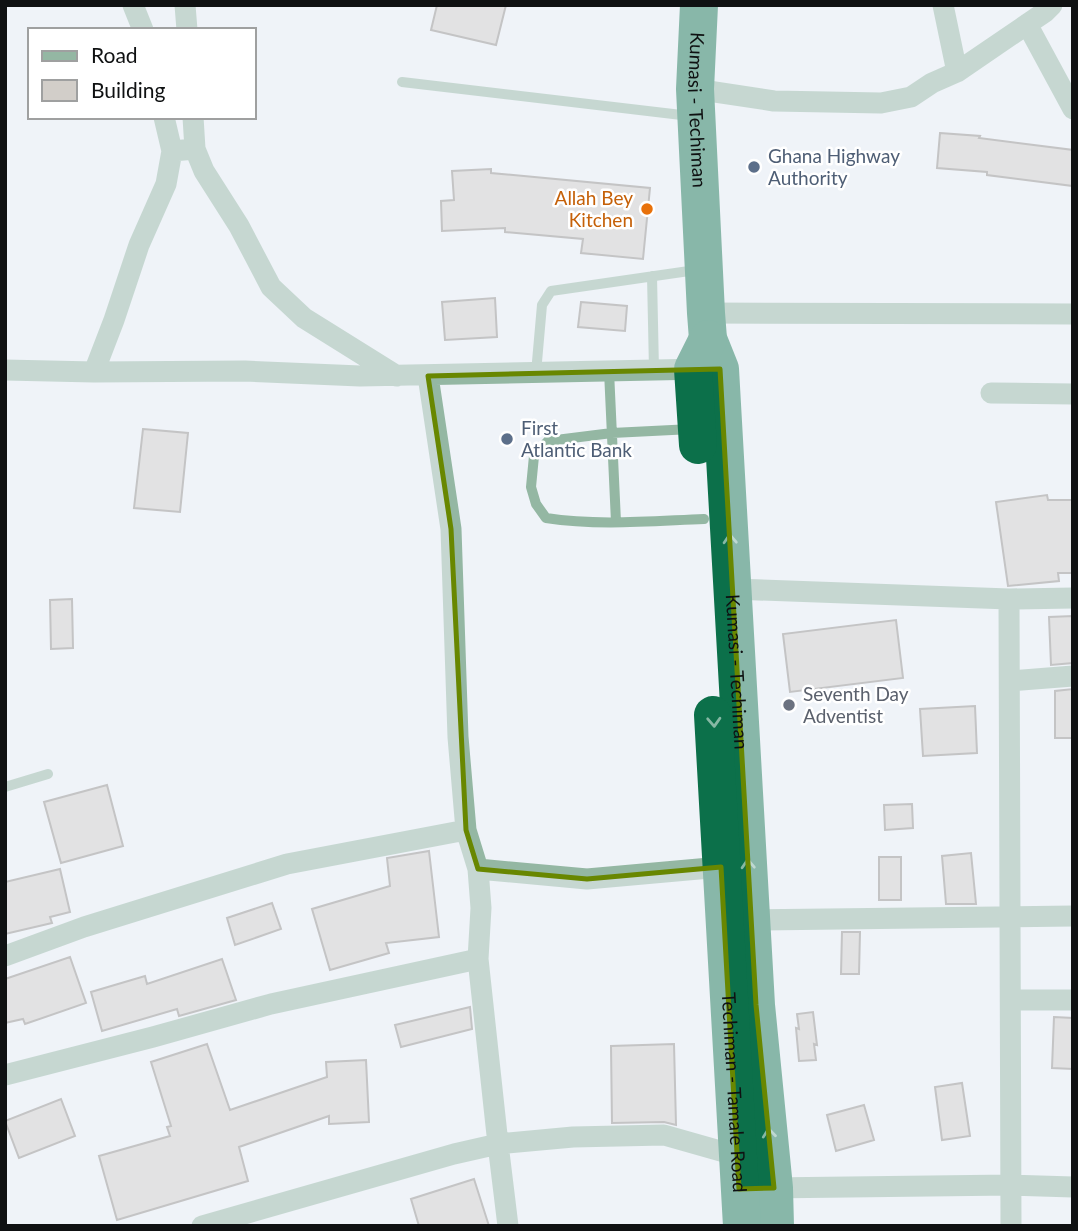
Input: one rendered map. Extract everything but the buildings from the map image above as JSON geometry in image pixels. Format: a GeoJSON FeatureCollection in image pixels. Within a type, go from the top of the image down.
{"type":"FeatureCollection","features":[{"type":"Feature","properties":{"kind":"highway","name":"Kumasi - Techiman"},"geometry":{"type":"LineString","coordinates":[[699,5],[696,103],[707,348],[733,589],[757,1005]]}},
{"type":"Feature","properties":{"kind":"highway","name":"Kumasi - Techiman"},"geometry":{"type":"LineString","coordinates":[[707,348],[697,429],[728,959]]}},
{"type":"Feature","properties":{"kind":"highway","name":"Techiman - Tamale Road"},"geometry":{"type":"LineString","coordinates":[[728,959],[748,1190],[775,1226]]}},
{"type":"Feature","properties":{"kind":"highway","name":"Techiman - Tamale Road"},"geometry":{"type":"LineString","coordinates":[[748,1190],[757,1005]]}},
{"type":"Feature","properties":{"kind":"street"},"geometry":{"type":"LineString","coordinates":[[133,5],[142,28]]}},
{"type":"Feature","properties":{"kind":"street"},"geometry":{"type":"LineString","coordinates":[[185,5],[187,28]]}},
{"type":"Feature","properties":{"kind":"street"},"geometry":{"type":"LineString","coordinates":[[943,5],[957,72]]}},
{"type":"Feature","properties":{"kind":"street"},"geometry":{"type":"LineString","coordinates":[[696,103],[881,103],[911,97],[932,83],[957,72],[1052,5]]}},
{"type":"Feature","properties":{"kind":"street"},"geometry":{"type":"LineString","coordinates":[[1027,24],[1073,109]]}},
{"type":"Feature","properties":{"kind":"street"},"geometry":{"type":"LineString","coordinates":[[93,372],[139,245],[166,184],[172,151],[164,119]]}},
{"type":"Feature","properties":{"kind":"street"},"geometry":{"type":"LineString","coordinates":[[193,119],[195,149],[204,171],[239,226],[271,286],[304,318],[397,376]]}},
{"type":"Feature","properties":{"kind":"street"},"geometry":{"type":"LineString","coordinates":[[172,151],[195,149]]}},
{"type":"Feature","properties":{"kind":"street"},"geometry":{"type":"LineString","coordinates":[[5,370],[244,371],[360,376],[654,370],[707,348],[1073,314]]}},
{"type":"Feature","properties":{"kind":"street"},"geometry":{"type":"LineString","coordinates":[[429,376],[451,529],[458,737],[466,830],[478,869],[481,908],[478,959],[508,1226]]}},
{"type":"Feature","properties":{"kind":"street"},"geometry":{"type":"LineString","coordinates":[[991,393],[1073,394]]}},
{"type":"Feature","properties":{"kind":"street"},"geometry":{"type":"LineString","coordinates":[[733,589],[1009,599],[1073,598]]}},
{"type":"Feature","properties":{"kind":"street"},"geometry":{"type":"LineString","coordinates":[[1009,599],[1011,1226]]}},
{"type":"Feature","properties":{"kind":"street"},"geometry":{"type":"LineString","coordinates":[[1010,681],[1073,676]]}},
{"type":"Feature","properties":{"kind":"street"},"geometry":{"type":"LineString","coordinates":[[5,956],[133,911],[287,864],[466,830]]}},
{"type":"Feature","properties":{"kind":"street"},"geometry":{"type":"LineString","coordinates":[[478,869],[587,879],[721,867]]}},
{"type":"Feature","properties":{"kind":"street"},"geometry":{"type":"LineString","coordinates":[[751,920],[1073,916]]}},
{"type":"Feature","properties":{"kind":"street"},"geometry":{"type":"LineString","coordinates":[[5,1075],[271,1004],[478,959]]}},
{"type":"Feature","properties":{"kind":"street"},"geometry":{"type":"LineString","coordinates":[[1011,1000],[1073,1000]]}},
{"type":"Feature","properties":{"kind":"street"},"geometry":{"type":"LineString","coordinates":[[202,1226],[454,1154],[498,1144],[573,1137],[664,1135],[748,1190],[1011,1185],[1073,1187]]}},
{"type":"Feature","properties":{"kind":"lane"},"geometry":{"type":"LineString","coordinates":[[401,82],[696,103]]}},
{"type":"Feature","properties":{"kind":"lane"},"geometry":{"type":"LineString","coordinates":[[536,373],[542,304],[551,291],[703,269]]}},
{"type":"Feature","properties":{"kind":"lane"},"geometry":{"type":"LineString","coordinates":[[652,276],[654,370]]}},
{"type":"Feature","properties":{"kind":"lane"},"geometry":{"type":"LineString","coordinates":[[610,371],[616,522]]}},
{"type":"Feature","properties":{"kind":"lane"},"geometry":{"type":"LineString","coordinates":[[697,429],[612,433],[548,441],[534,456],[531,487],[536,504],[546,518],[616,522],[704,519]]}},
{"type":"Feature","properties":{"kind":"lane"},"geometry":{"type":"LineString","coordinates":[[5,787],[48,774]]}},
{"type":"Feature","properties":{"kind":"highlighted area"},"geometry":{"type":"Polygon","coordinates":[[[720,369],[756,1005],[774,1188],[739,1189],[721,867],[587,879],[478,869],[466,830],[451,529],[428,376],[720,369]]]}},
{"type":"Feature","properties":{"kind":"place","name":"Ghana Highway Authority"},"geometry":{"type":"Point","coordinates":[754,167]}},
{"type":"Feature","properties":{"kind":"place","name":"Allah Bey Kitchen"},"geometry":{"type":"Point","coordinates":[647,209]}},
{"type":"Feature","properties":{"kind":"place","name":"First Atlantic Bank"},"geometry":{"type":"Point","coordinates":[507,439]}},
{"type":"Feature","properties":{"kind":"place","name":"Seventh Day Adventist"},"geometry":{"type":"Point","coordinates":[789,705]}}]}
